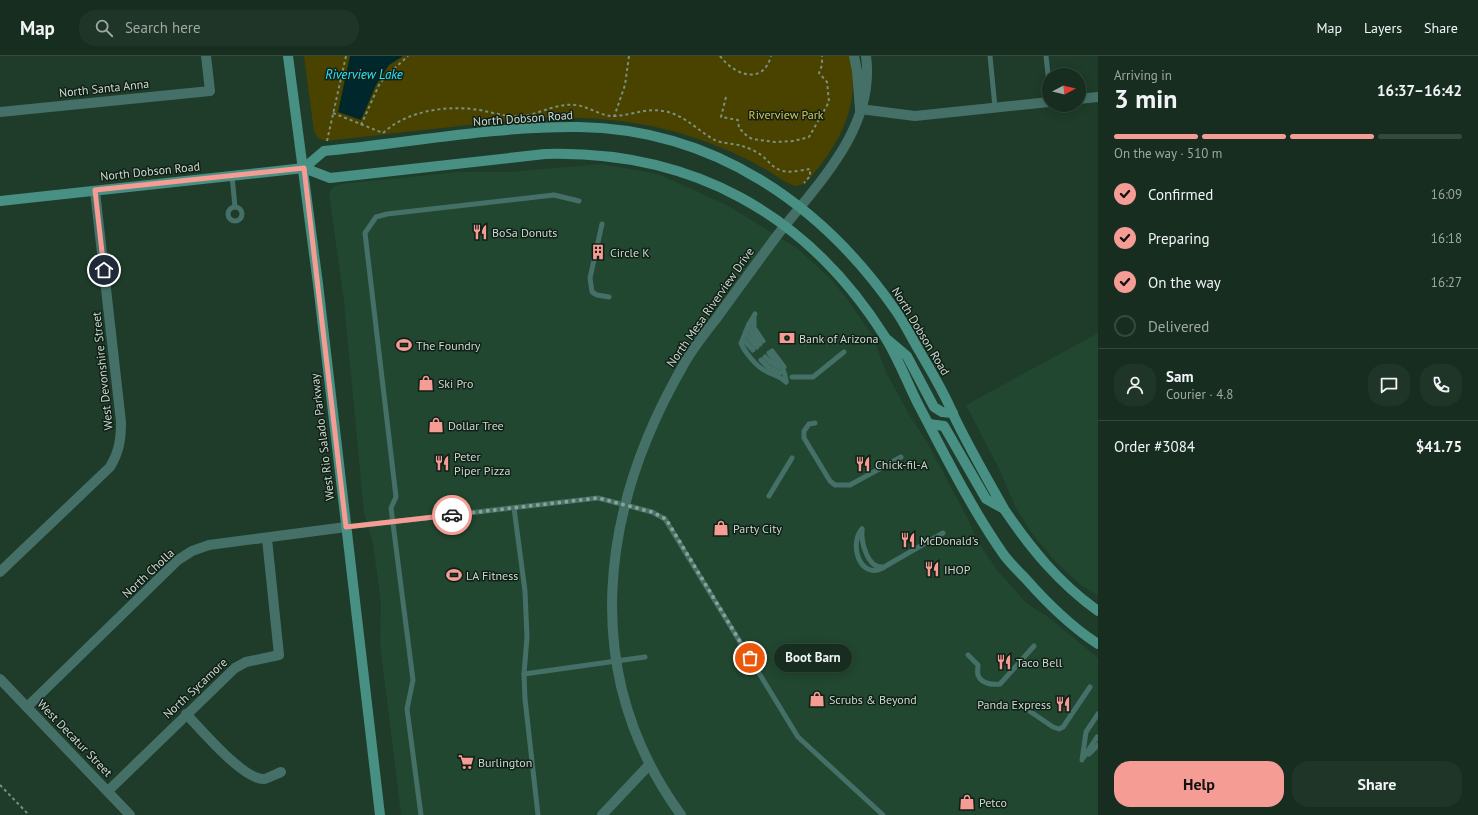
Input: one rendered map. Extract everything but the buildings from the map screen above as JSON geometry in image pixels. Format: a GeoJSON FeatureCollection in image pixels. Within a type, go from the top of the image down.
{"type":"FeatureCollection","features":[{"type":"Feature","properties":{"kind":"main road","name":"West Rio Salado Parkway"},"geometry":{"type":"LineString","coordinates":[[288,56],[304,168],[380,815]]}},
{"type":"Feature","properties":{"kind":"main road","name":"North Dobson Road"},"geometry":{"type":"LineString","coordinates":[[304,168],[324,151],[540,128],[581,127],[629,131],[683,144],[734,163],[774,187],[800,206],[826,229],[866,270],[898,313],[942,390],[1004,509],[1027,542],[1046,565],[1065,585],[1098,611]]}},
{"type":"Feature","properties":{"kind":"main road","name":"North Dobson Road"},"geometry":{"type":"LineString","coordinates":[[0,201],[304,168],[330,178],[545,154],[583,154],[624,158],[668,167],[711,182],[760,208],[785,226],[818,254],[847,284],[885,338],[961,484],[1005,556],[1046,601],[1098,644]]}},
{"type":"Feature","properties":{"kind":"main road"},"geometry":{"type":"LineString","coordinates":[[885,338],[907,356],[934,406],[942,412],[953,413]]}},
{"type":"Feature","properties":{"kind":"main road"},"geometry":{"type":"LineString","coordinates":[[929,424],[944,426],[986,499],[1004,509]]}},
{"type":"Feature","properties":{"kind":"street","name":"North Santa Anna"},"geometry":{"type":"LineString","coordinates":[[0,112],[210,91],[206,56]]}},
{"type":"Feature","properties":{"kind":"street"},"geometry":{"type":"LineString","coordinates":[[854,56],[860,109],[915,116],[1042,103]]}},
{"type":"Feature","properties":{"kind":"street","name":"North Mesa Riverview Drive"},"geometry":{"type":"LineString","coordinates":[[681,815],[649,765],[628,712],[616,661],[612,583],[615,552],[625,505],[633,473],[646,438],[685,361],[800,206],[839,157],[846,144],[865,98],[867,87],[866,56]]}},
{"type":"Feature","properties":{"kind":"street"},"geometry":{"type":"LineString","coordinates":[[1086,98],[1098,97]]}},
{"type":"Feature","properties":{"kind":"street","name":"West Devonshire Street"},"geometry":{"type":"LineString","coordinates":[[0,572],[106,472],[118,454],[121,440],[121,422],[95,190]]}},
{"type":"Feature","properties":{"kind":"street","name":"North Cholla"},"geometry":{"type":"LineString","coordinates":[[27,707],[178,560],[192,552],[209,545],[267,539],[346,527]]}},
{"type":"Feature","properties":{"kind":"street","name":"North Sycamore"},"geometry":{"type":"LineString","coordinates":[[108,791],[235,668],[246,662],[279,655],[267,539]]}},
{"type":"Feature","properties":{"kind":"street","name":"West Decatur Street"},"geometry":{"type":"LineString","coordinates":[[0,679],[130,815]]}},
{"type":"Feature","properties":{"kind":"street"},"geometry":{"type":"LineString","coordinates":[[186,714],[239,767],[252,776],[264,779],[281,772]]}},
{"type":"Feature","properties":{"kind":"street"},"geometry":{"type":"LineString","coordinates":[[602,815],[649,765]]}},
{"type":"Feature","properties":{"kind":"lane"},"geometry":{"type":"LineString","coordinates":[[990,56],[995,107]]}},
{"type":"Feature","properties":{"kind":"lane"},"geometry":{"type":"LineString","coordinates":[[1046,56],[1047,68]]}},
{"type":"Feature","properties":{"kind":"lane"},"geometry":{"type":"LineString","coordinates":[[232,176],[235,207]]}},
{"type":"Feature","properties":{"kind":"lane"},"geometry":{"type":"LineString","coordinates":[[421,815],[408,709],[413,680],[391,508],[396,497],[365,233],[376,217],[387,214],[554,195],[579,201]]}},
{"type":"Feature","properties":{"kind":"lane"},"geometry":{"type":"LineString","coordinates":[[602,224],[590,278],[590,287],[592,292],[597,295],[609,297]]}},
{"type":"Feature","properties":{"kind":"lane"},"geometry":{"type":"LineString","coordinates":[[758,346],[753,323],[755,314],[741,342],[742,347],[764,371],[778,375],[786,382]]}},
{"type":"Feature","properties":{"kind":"lane"},"geometry":{"type":"LineString","coordinates":[[749,324],[750,330],[758,346]]}},
{"type":"Feature","properties":{"kind":"lane"},"geometry":{"type":"LineString","coordinates":[[745,333],[758,346]]}},
{"type":"Feature","properties":{"kind":"lane"},"geometry":{"type":"LineString","coordinates":[[743,339],[758,346]]}},
{"type":"Feature","properties":{"kind":"lane"},"geometry":{"type":"LineString","coordinates":[[792,377],[813,377],[844,352]]}},
{"type":"Feature","properties":{"kind":"lane"},"geometry":{"type":"LineString","coordinates":[[767,355],[785,372],[786,382],[780,373],[768,367],[767,355]]}},
{"type":"Feature","properties":{"kind":"lane"},"geometry":{"type":"LineString","coordinates":[[816,423],[808,424],[804,431],[804,438],[830,481],[835,485],[850,485],[901,457]]}},
{"type":"Feature","properties":{"kind":"lane"},"geometry":{"type":"LineString","coordinates":[[769,496],[792,458]]}},
{"type":"Feature","properties":{"kind":"lane"},"geometry":{"type":"LineString","coordinates":[[346,527],[598,498],[652,512],[666,519],[798,737],[883,815]]}},
{"type":"Feature","properties":{"kind":"lane"},"geometry":{"type":"LineString","coordinates":[[514,508],[527,618],[524,674],[525,699],[538,815]]}},
{"type":"Feature","properties":{"kind":"lane"},"geometry":{"type":"LineString","coordinates":[[884,567],[874,566],[868,557],[863,545],[862,529],[857,534],[855,543],[857,553],[865,569],[870,571],[877,571],[884,567],[943,533]]}},
{"type":"Feature","properties":{"kind":"lane"},"geometry":{"type":"LineString","coordinates":[[968,655],[978,665],[978,675],[981,679],[993,685],[1000,684],[1034,646]]}},
{"type":"Feature","properties":{"kind":"lane"},"geometry":{"type":"LineString","coordinates":[[524,674],[645,657]]}},
{"type":"Feature","properties":{"kind":"lane"},"geometry":{"type":"LineString","coordinates":[[1025,708],[1053,727],[1059,729],[1063,727],[1090,687]]}},
{"type":"Feature","properties":{"kind":"lane"},"geometry":{"type":"LineString","coordinates":[[1082,760],[1086,732],[1098,714]]}},
{"type":"Feature","properties":{"kind":"lane"},"geometry":{"type":"LineString","coordinates":[[1082,760],[1096,737]]}},
{"type":"Feature","properties":{"kind":"lane"},"geometry":{"type":"LineString","coordinates":[[1082,760],[1098,745]]}},
{"type":"Feature","properties":{"kind":"lane"},"geometry":{"type":"LineString","coordinates":[[1082,760],[1098,750]]}},
{"type":"Feature","properties":{"kind":"path"},"geometry":{"type":"LineString","coordinates":[[328,151],[327,143],[346,56]]}},
{"type":"Feature","properties":{"kind":"path"},"geometry":{"type":"LineString","coordinates":[[361,125],[379,85],[385,77],[408,56]]}},
{"type":"Feature","properties":{"kind":"path"},"geometry":{"type":"LineString","coordinates":[[612,120],[626,81],[629,56]]}},
{"type":"Feature","properties":{"kind":"path"},"geometry":{"type":"LineString","coordinates":[[720,56],[733,70],[750,75],[760,73],[769,64],[771,56]]}},
{"type":"Feature","properties":{"kind":"path"},"geometry":{"type":"LineString","coordinates":[[726,97],[721,117],[738,120],[739,128],[747,136],[775,142],[794,141],[809,137],[829,102],[827,82],[819,73],[822,65],[822,56]]}},
{"type":"Feature","properties":{"kind":"path"},"geometry":{"type":"LineString","coordinates":[[333,113],[361,125],[383,132],[392,124],[406,118],[429,111],[447,108],[480,110],[497,115],[522,116],[563,105],[576,104],[614,117],[640,111],[663,111],[686,119],[715,140],[741,146],[760,155],[773,167],[784,171],[810,170],[810,176],[804,183]]}},
{"type":"Feature","properties":{"kind":"path"},"geometry":{"type":"LineString","coordinates":[[0,786],[29,815]]}},
{"type":"Feature","properties":{"kind":"shaded area"},"geometry":{"type":"Polygon","coordinates":[[[602,164],[658,174],[727,205],[798,249],[832,280],[847,299],[872,335],[886,372],[911,418],[926,440],[969,521],[977,541],[998,571],[1027,604],[1047,616],[1098,658],[1098,815],[401,815],[380,643],[381,603],[373,544],[364,513],[344,302],[329,193],[333,187],[341,184],[458,172],[509,172],[602,164]]]}},
{"type":"Feature","properties":{"kind":"shaded area"},"geometry":{"type":"Polygon","coordinates":[[[1098,333],[1098,595],[1082,586],[1056,562],[1033,535],[1015,506],[1000,471],[966,405],[1098,333]]]}},
{"type":"Feature","properties":{"kind":"green space","name":"Riverview Park"},"geometry":{"type":"Polygon","coordinates":[[[304,56],[849,56],[853,86],[848,115],[836,142],[828,155],[809,179],[803,184],[796,186],[784,181],[743,157],[684,134],[661,128],[614,120],[542,117],[325,141],[318,138],[314,131],[304,56]]]}},
{"type":"Feature","properties":{"kind":"water","name":"Riverview Lake"},"geometry":{"type":"Polygon","coordinates":[[[350,56],[403,56],[389,65],[376,85],[361,120],[338,112],[350,56]]]}},
{"type":"Feature","properties":{"kind":"way so far"},"geometry":{"type":"LineString","coordinates":[[452,515],[598,498],[652,512],[666,519],[750,658]]}},
{"type":"Feature","properties":{"kind":"place","name":"BoSa Donuts"},"geometry":{"type":"Point","coordinates":[480,232]}},
{"type":"Feature","properties":{"kind":"place","name":"Circle K"},"geometry":{"type":"Point","coordinates":[598,252]}},
{"type":"Feature","properties":{"kind":"place","name":"Bank of Arizona"},"geometry":{"type":"Point","coordinates":[787,338]}},
{"type":"Feature","properties":{"kind":"place","name":"The Foundry"},"geometry":{"type":"Point","coordinates":[404,345]}},
{"type":"Feature","properties":{"kind":"place","name":"Ski Pro"},"geometry":{"type":"Point","coordinates":[426,383]}},
{"type":"Feature","properties":{"kind":"place","name":"Dollar Tree"},"geometry":{"type":"Point","coordinates":[436,425]}},
{"type":"Feature","properties":{"kind":"place","name":"Peter Piper Pizza"},"geometry":{"type":"Point","coordinates":[442,463]}},
{"type":"Feature","properties":{"kind":"place","name":"Chick-fil-A"},"geometry":{"type":"Point","coordinates":[863,464]}},
{"type":"Feature","properties":{"kind":"place","name":"Party City"},"geometry":{"type":"Point","coordinates":[721,528]}},
{"type":"Feature","properties":{"kind":"place","name":"McDonald's"},"geometry":{"type":"Point","coordinates":[908,540]}},
{"type":"Feature","properties":{"kind":"place","name":"IHOP"},"geometry":{"type":"Point","coordinates":[932,569]}},
{"type":"Feature","properties":{"kind":"place","name":"LA Fitness"},"geometry":{"type":"Point","coordinates":[454,575]}},
{"type":"Feature","properties":{"kind":"place","name":"Boot Barn"},"geometry":{"type":"Point","coordinates":[750,658]}},
{"type":"Feature","properties":{"kind":"place","name":"Taco Bell"},"geometry":{"type":"Point","coordinates":[1004,662]}},
{"type":"Feature","properties":{"kind":"place","name":"Scrubs & Beyond"},"geometry":{"type":"Point","coordinates":[817,699]}},
{"type":"Feature","properties":{"kind":"place","name":"Panda Express"},"geometry":{"type":"Point","coordinates":[1063,704]}},
{"type":"Feature","properties":{"kind":"place","name":"Burlington"},"geometry":{"type":"Point","coordinates":[466,762]}},
{"type":"Feature","properties":{"kind":"place","name":"Petco"},"geometry":{"type":"Point","coordinates":[967,802]}},
{"type":"Feature","properties":{"kind":"route"},"geometry":{"type":"LineString","coordinates":[[104,270],[95,190],[304,168],[346,527],[452,515]]}}]}
